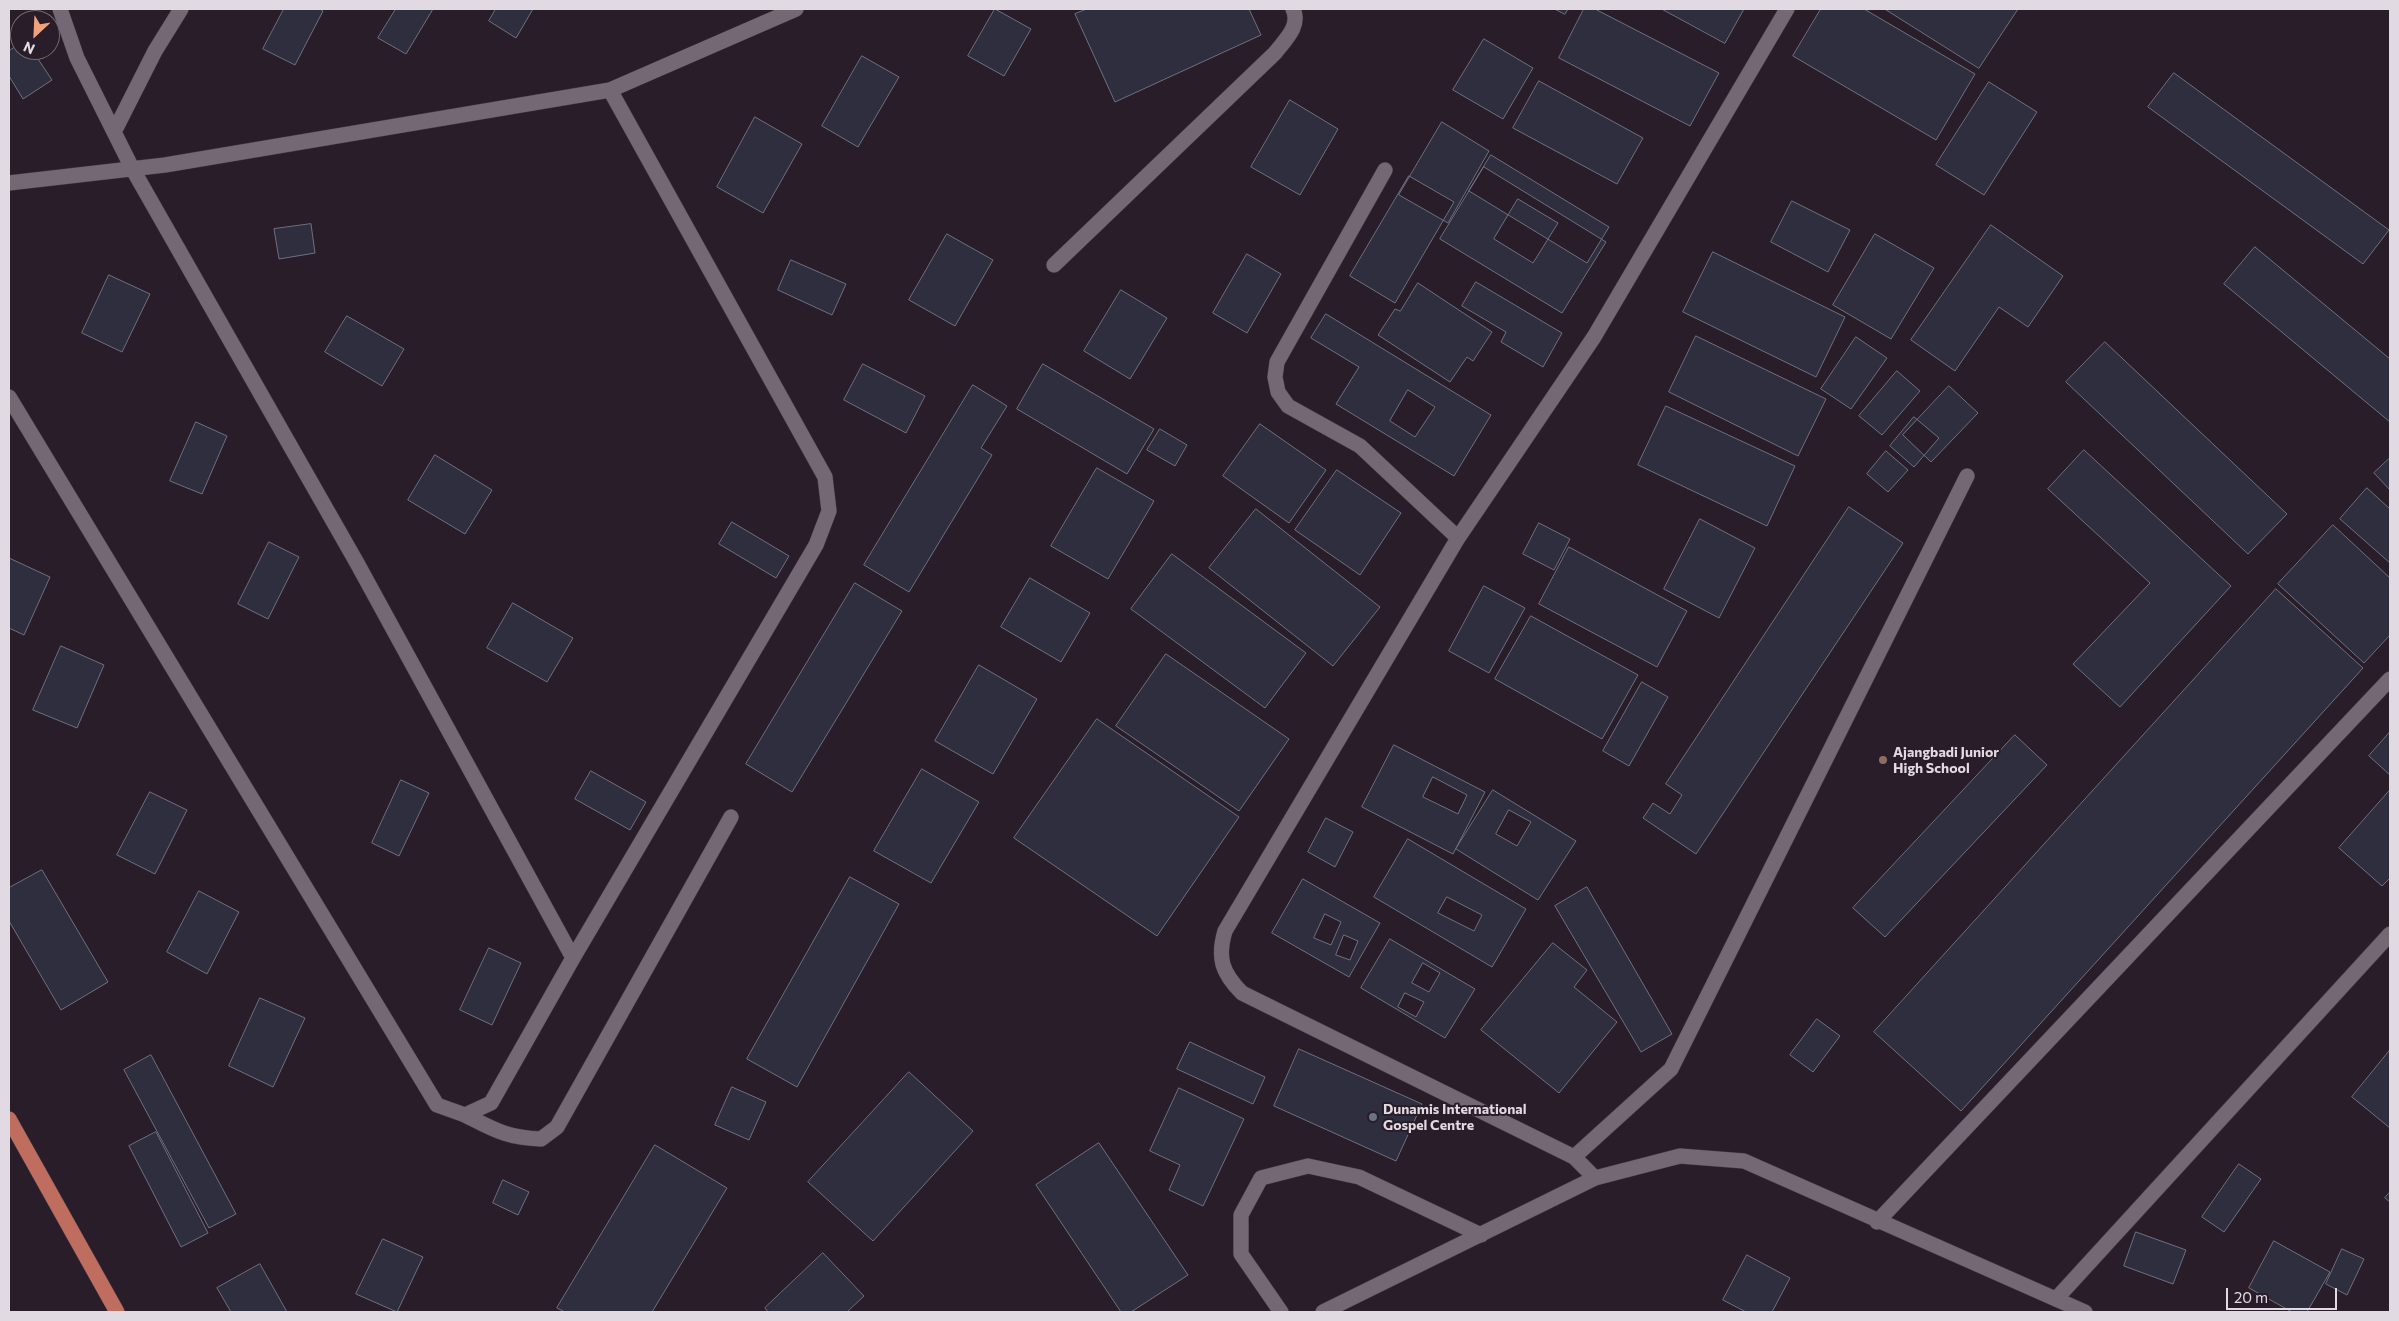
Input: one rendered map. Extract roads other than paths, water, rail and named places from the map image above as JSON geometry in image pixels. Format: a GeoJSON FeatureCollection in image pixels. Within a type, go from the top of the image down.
{"type":"FeatureCollection","features":[{"type":"Feature","properties":{"kind":"main road"},"geometry":{"type":"LineString","coordinates":[[9,1119],[117,1312]]}},
{"type":"Feature","properties":{"kind":"street"},"geometry":{"type":"LineString","coordinates":[[60,9],[77,58],[132,168],[357,563],[573,958]]}},
{"type":"Feature","properties":{"kind":"street"},"geometry":{"type":"LineString","coordinates":[[114,132],[155,51],[181,9]]}},
{"type":"Feature","properties":{"kind":"street"},"geometry":{"type":"LineString","coordinates":[[9,183],[174,164],[610,90],[796,9]]}},
{"type":"Feature","properties":{"kind":"street"},"geometry":{"type":"LineString","coordinates":[[1054,265],[1275,52],[1292,33],[1296,16],[1293,9]]}},
{"type":"Feature","properties":{"kind":"street"},"geometry":{"type":"LineString","coordinates":[[1595,1178],[1574,1157],[1242,993],[1228,980],[1222,962],[1220,947],[1225,931],[1458,538],[1594,337],[1787,9]]}},
{"type":"Feature","properties":{"kind":"street"},"geometry":{"type":"LineString","coordinates":[[465,1115],[491,1104],[573,958],[816,545],[829,511],[825,477],[610,90]]}},
{"type":"Feature","properties":{"kind":"street"},"geometry":{"type":"LineString","coordinates":[[1386,170],[1277,362],[1275,377],[1278,392],[1288,406],[1360,446],[1458,538]]}},
{"type":"Feature","properties":{"kind":"street"},"geometry":{"type":"LineString","coordinates":[[9,397],[437,1105],[517,1138],[541,1139],[557,1127],[731,817]]}},
{"type":"Feature","properties":{"kind":"street"},"geometry":{"type":"LineString","coordinates":[[1574,1157],[1671,1069],[1967,476]]}},
{"type":"Feature","properties":{"kind":"street"},"geometry":{"type":"LineString","coordinates":[[1877,1222],[2390,680]]}},
{"type":"Feature","properties":{"kind":"street"},"geometry":{"type":"LineString","coordinates":[[2056,1299],[2390,934]]}},
{"type":"Feature","properties":{"kind":"street"},"geometry":{"type":"LineString","coordinates":[[1323,1312],[1595,1178],[1680,1156],[1744,1161],[1877,1222],[2085,1312]]}},
{"type":"Feature","properties":{"kind":"street"},"geometry":{"type":"LineString","coordinates":[[1281,1312],[1242,1254],[1241,1215],[1261,1178],[1308,1166],[1359,1177],[1481,1235]]}},
{"type":"Feature","properties":{"kind":"place","name":"Ajangbadi Junior High School"},"geometry":{"type":"Point","coordinates":[1883,760]}},
{"type":"Feature","properties":{"kind":"place","name":"Dunamis International Gospel Centre"},"geometry":{"type":"Point","coordinates":[1373,1117]}}]}
